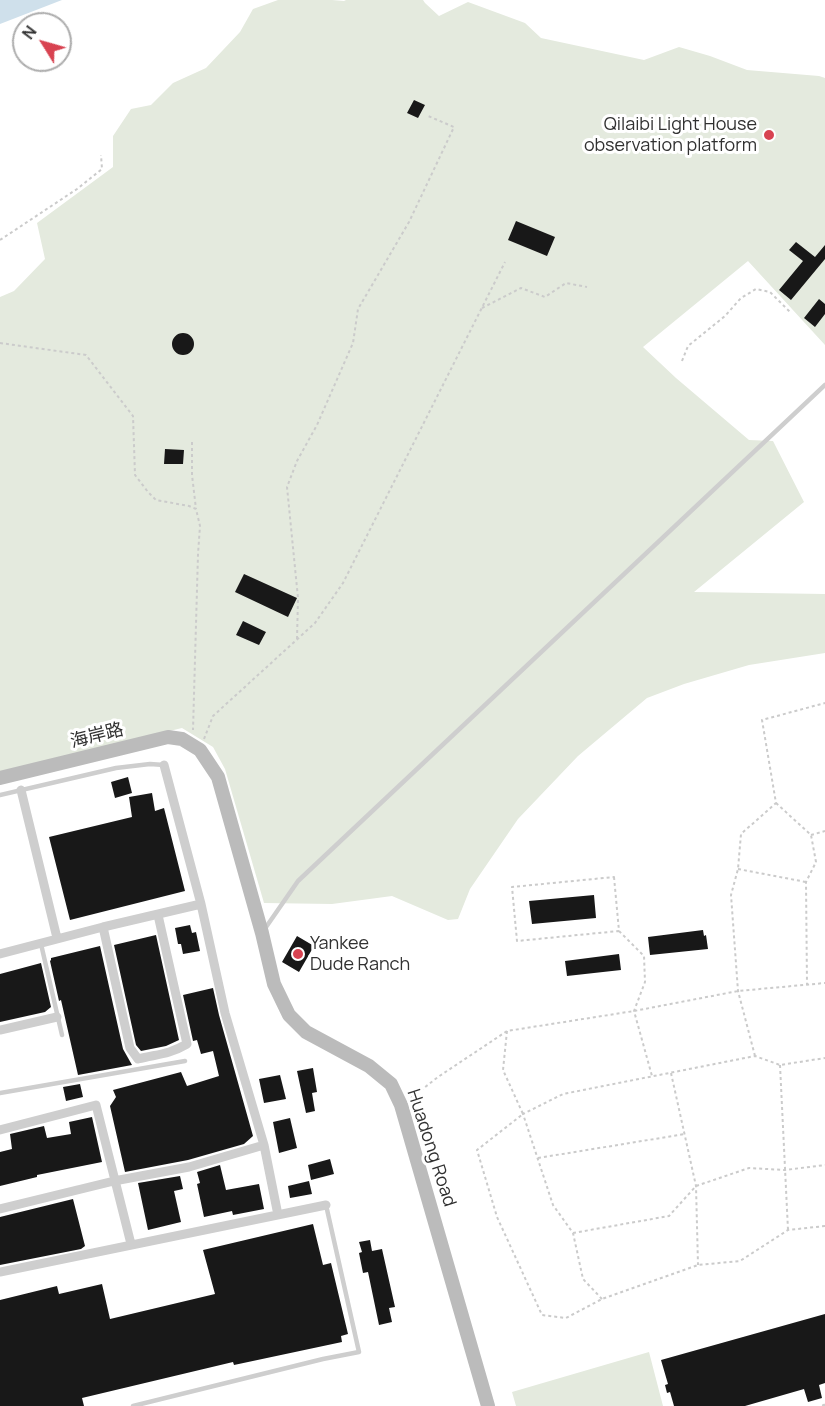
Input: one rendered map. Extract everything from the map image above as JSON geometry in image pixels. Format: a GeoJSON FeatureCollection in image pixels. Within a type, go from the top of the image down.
{"type":"FeatureCollection","features":[{"type":"Feature","properties":{"kind":"main road","name":"海岸路"},"geometry":{"type":"LineString","coordinates":[[0,778],[168,737],[182,739],[200,750]]}},
{"type":"Feature","properties":{"kind":"main road","name":"Huadong Road"},"geometry":{"type":"LineString","coordinates":[[200,750],[218,777],[274,984],[289,1015],[306,1032],[369,1066],[391,1084],[401,1106],[488,1406]]}},
{"type":"Feature","properties":{"kind":"street"},"geometry":{"type":"LineString","coordinates":[[164,765],[201,904],[225,1013],[264,1145],[278,1215]]}},
{"type":"Feature","properties":{"kind":"street"},"geometry":{"type":"LineString","coordinates":[[21,790],[57,938]]}},
{"type":"Feature","properties":{"kind":"street"},"geometry":{"type":"LineString","coordinates":[[0,954],[201,904]]}},
{"type":"Feature","properties":{"kind":"street"},"geometry":{"type":"LineString","coordinates":[[103,927],[130,1048],[138,1059],[165,1054],[188,1044],[158,915]]}},
{"type":"Feature","properties":{"kind":"street"},"geometry":{"type":"LineString","coordinates":[[0,1030],[57,1017]]}},
{"type":"Feature","properties":{"kind":"street"},"geometry":{"type":"LineString","coordinates":[[0,1130],[96,1105],[131,1244]]}},
{"type":"Feature","properties":{"kind":"street"},"geometry":{"type":"LineString","coordinates":[[0,1209],[114,1181],[189,1167],[264,1145]]}},
{"type":"Feature","properties":{"kind":"street"},"geometry":{"type":"LineString","coordinates":[[0,1272],[326,1205]]}},
{"type":"Feature","properties":{"kind":"lane"},"geometry":{"type":"LineString","coordinates":[[262,933],[298,881],[825,385]]}},
{"type":"Feature","properties":{"kind":"lane"},"geometry":{"type":"LineString","coordinates":[[0,795],[116,768],[150,764],[164,765]]}},
{"type":"Feature","properties":{"kind":"lane"},"geometry":{"type":"LineString","coordinates":[[41,944],[62,1035]]}},
{"type":"Feature","properties":{"kind":"lane"},"geometry":{"type":"LineString","coordinates":[[0,1093],[185,1061]]}},
{"type":"Feature","properties":{"kind":"lane"},"geometry":{"type":"LineString","coordinates":[[133,1406],[359,1352],[326,1205]]}},
{"type":"Feature","properties":{"kind":"path"},"geometry":{"type":"LineString","coordinates":[[297,639],[298,598],[287,487],[353,343],[358,309],[409,222],[454,128],[428,116]]}},
{"type":"Feature","properties":{"kind":"path"},"geometry":{"type":"LineString","coordinates":[[0,240],[77,189],[102,169],[101,155]]}},
{"type":"Feature","properties":{"kind":"path"},"geometry":{"type":"LineString","coordinates":[[200,750],[213,716],[315,623],[344,583],[505,262]]}},
{"type":"Feature","properties":{"kind":"path"},"geometry":{"type":"LineString","coordinates":[[482,308],[521,288],[545,297],[566,283],[587,287]]}},
{"type":"Feature","properties":{"kind":"path"},"geometry":{"type":"LineString","coordinates":[[682,362],[688,346],[725,316],[741,298],[756,289],[770,292],[791,313]]}},
{"type":"Feature","properties":{"kind":"path"},"geometry":{"type":"LineString","coordinates":[[0,343],[86,355],[133,416],[135,475],[156,500],[196,509]]}},
{"type":"Feature","properties":{"kind":"path"},"geometry":{"type":"LineString","coordinates":[[192,442],[192,475],[200,526],[192,728],[200,750]]}},
{"type":"Feature","properties":{"kind":"path"},"geometry":{"type":"LineString","coordinates":[[807,985],[806,882],[816,862],[812,835],[776,803],[762,720],[825,703]]}},
{"type":"Feature","properties":{"kind":"path"},"geometry":{"type":"LineString","coordinates":[[755,1056],[738,991],[731,895],[738,868],[741,834],[776,803]]}},
{"type":"Feature","properties":{"kind":"path"},"geometry":{"type":"LineString","coordinates":[[812,835],[825,831]]}},
{"type":"Feature","properties":{"kind":"path"},"geometry":{"type":"LineString","coordinates":[[738,868],[806,882]]}},
{"type":"Feature","properties":{"kind":"path"},"geometry":{"type":"LineString","coordinates":[[620,931],[517,941],[512,887],[615,877],[620,931],[644,956],[645,982],[634,1011],[652,1077]]}},
{"type":"Feature","properties":{"kind":"path"},"geometry":{"type":"LineString","coordinates":[[401,1106],[438,1077],[507,1031],[634,1011],[738,991],[825,982]]}},
{"type":"Feature","properties":{"kind":"path"},"geometry":{"type":"LineString","coordinates":[[507,1031],[503,1070],[523,1114],[553,1205],[573,1233],[583,1279],[602,1299]]}},
{"type":"Feature","properties":{"kind":"path"},"geometry":{"type":"LineString","coordinates":[[825,1058],[780,1065],[755,1056],[563,1094],[523,1114],[477,1150],[497,1217],[542,1315],[566,1318],[602,1299],[698,1265],[740,1261],[788,1230],[825,1226]]}},
{"type":"Feature","properties":{"kind":"path"},"geometry":{"type":"LineString","coordinates":[[780,1065],[788,1230]]}},
{"type":"Feature","properties":{"kind":"path"},"geometry":{"type":"LineString","coordinates":[[671,1073],[696,1186],[698,1265]]}},
{"type":"Feature","properties":{"kind":"path"},"geometry":{"type":"LineString","coordinates":[[538,1158],[685,1134]]}},
{"type":"Feature","properties":{"kind":"path"},"geometry":{"type":"LineString","coordinates":[[573,1233],[669,1216],[696,1186],[749,1168],[785,1170],[825,1165]]}},
{"type":"Feature","properties":{"kind":"shaded area"},"geometry":{"type":"Polygon","coordinates":[[[278,0],[423,0],[439,16],[468,2],[525,23],[541,38],[644,60],[679,47],[747,70],[825,78],[825,345],[748,261],[643,347],[749,440],[773,441],[804,502],[694,592],[825,594],[825,653],[749,665],[684,684],[647,698],[578,756],[518,819],[470,889],[458,919],[448,920],[392,896],[332,904],[264,903],[225,769],[213,747],[182,728],[0,772],[0,297],[14,291],[45,259],[37,223],[113,167],[113,136],[131,109],[151,105],[173,83],[206,68],[240,32],[253,9],[278,0]]]}},
{"type":"Feature","properties":{"kind":"shaded area"},"geometry":{"type":"Polygon","coordinates":[[[649,1352],[663,1406],[516,1406],[512,1392],[649,1352]]]}},
{"type":"Feature","properties":{"kind":"water"},"geometry":{"type":"Polygon","coordinates":[[[0,0],[62,0],[31,12],[12,12],[12,19],[0,24],[0,0]]]}},
{"type":"Feature","properties":{"kind":"building"},"geometry":{"type":"Polygon","coordinates":[[[414,100],[425,105],[418,118],[407,113],[414,100]]]}},
{"type":"Feature","properties":{"kind":"building"},"geometry":{"type":"Polygon","coordinates":[[[516,221],[555,237],[547,256],[508,240],[516,221]]]}},
{"type":"Feature","properties":{"kind":"building"},"geometry":{"type":"Polygon","coordinates":[[[796,242],[815,257],[825,245],[825,259],[791,300],[779,290],[803,261],[789,250],[796,242]]]}},
{"type":"Feature","properties":{"kind":"building"},"geometry":{"type":"Polygon","coordinates":[[[819,299],[825,304],[825,314],[815,327],[804,318],[819,299]]]}},
{"type":"Feature","properties":{"kind":"building"},"geometry":{"type":"Polygon","coordinates":[[[183,333],[191,336],[194,344],[191,352],[183,355],[175,352],[172,344],[175,336],[183,333]]]}},
{"type":"Feature","properties":{"kind":"building"},"geometry":{"type":"Polygon","coordinates":[[[165,449],[184,450],[183,464],[164,464],[165,449]]]}},
{"type":"Feature","properties":{"kind":"building"},"geometry":{"type":"Polygon","coordinates":[[[244,574],[297,598],[288,617],[235,592],[244,574]]]}},
{"type":"Feature","properties":{"kind":"building"},"geometry":{"type":"Polygon","coordinates":[[[243,621],[266,632],[259,645],[236,635],[243,621]]]}},
{"type":"Feature","properties":{"kind":"building"},"geometry":{"type":"Polygon","coordinates":[[[128,777],[132,793],[115,798],[111,782],[128,777]]]}},
{"type":"Feature","properties":{"kind":"building"},"geometry":{"type":"Polygon","coordinates":[[[152,793],[155,811],[164,808],[185,891],[70,920],[49,837],[132,817],[129,797],[152,793]]]}},
{"type":"Feature","properties":{"kind":"building"},"geometry":{"type":"Polygon","coordinates":[[[594,895],[596,918],[532,924],[529,901],[594,895]]]}},
{"type":"Feature","properties":{"kind":"building"},"geometry":{"type":"Polygon","coordinates":[[[190,925],[192,933],[196,932],[200,951],[183,954],[181,944],[178,944],[175,928],[190,925]]]}},
{"type":"Feature","properties":{"kind":"building"},"geometry":{"type":"Polygon","coordinates":[[[703,930],[708,949],[650,955],[648,937],[703,930]]]}},
{"type":"Feature","properties":{"kind":"building"},"geometry":{"type":"Polygon","coordinates":[[[156,935],[179,1040],[166,1046],[141,1051],[136,1045],[114,945],[156,935]]]}},
{"type":"Feature","properties":{"kind":"building","name":"Yankee Dude Ranch"},"geometry":{"type":"Polygon","coordinates":[[[297,936],[314,946],[299,972],[282,962],[297,936]]]}},
{"type":"Feature","properties":{"kind":"building"},"geometry":{"type":"Polygon","coordinates":[[[100,946],[123,1049],[132,1065],[78,1075],[50,961],[51,958],[100,946]]]}},
{"type":"Feature","properties":{"kind":"building"},"geometry":{"type":"Polygon","coordinates":[[[619,954],[621,970],[567,976],[565,961],[619,954]]]}},
{"type":"Feature","properties":{"kind":"building"},"geometry":{"type":"Polygon","coordinates":[[[41,963],[51,1007],[45,1012],[0,1022],[0,974],[41,963]]]}},
{"type":"Feature","properties":{"kind":"building"},"geometry":{"type":"Polygon","coordinates":[[[213,988],[253,1136],[244,1144],[188,1160],[125,1172],[110,1106],[116,1097],[113,1090],[181,1072],[187,1086],[219,1076],[213,1051],[201,1054],[197,1040],[193,1041],[183,995],[213,988]]]}},
{"type":"Feature","properties":{"kind":"building"},"geometry":{"type":"Polygon","coordinates":[[[313,1068],[317,1092],[312,1093],[315,1111],[306,1113],[297,1071],[313,1068]]]}},
{"type":"Feature","properties":{"kind":"building"},"geometry":{"type":"Polygon","coordinates":[[[280,1075],[286,1099],[264,1103],[259,1079],[280,1075]]]}},
{"type":"Feature","properties":{"kind":"building"},"geometry":{"type":"Polygon","coordinates":[[[80,1084],[83,1097],[66,1101],[63,1087],[80,1084]]]}},
{"type":"Feature","properties":{"kind":"building"},"geometry":{"type":"Polygon","coordinates":[[[92,1117],[102,1162],[37,1175],[37,1177],[0,1186],[0,1152],[12,1149],[10,1134],[44,1126],[47,1138],[71,1134],[69,1122],[92,1117]]]}},
{"type":"Feature","properties":{"kind":"building"},"geometry":{"type":"Polygon","coordinates":[[[290,1118],[297,1148],[279,1153],[273,1122],[290,1118]]]}},
{"type":"Feature","properties":{"kind":"building"},"geometry":{"type":"Polygon","coordinates":[[[330,1159],[334,1174],[311,1180],[308,1165],[330,1159]]]}},
{"type":"Feature","properties":{"kind":"building"},"geometry":{"type":"Polygon","coordinates":[[[220,1165],[226,1190],[259,1184],[264,1209],[233,1215],[232,1211],[204,1217],[197,1184],[200,1183],[197,1172],[220,1165]]]}},
{"type":"Feature","properties":{"kind":"building"},"geometry":{"type":"Polygon","coordinates":[[[180,1176],[183,1189],[174,1191],[181,1222],[148,1230],[138,1183],[180,1176]]]}},
{"type":"Feature","properties":{"kind":"building"},"geometry":{"type":"Polygon","coordinates":[[[309,1181],[312,1194],[290,1198],[288,1186],[309,1181]]]}},
{"type":"Feature","properties":{"kind":"building"},"geometry":{"type":"Polygon","coordinates":[[[73,1199],[85,1246],[81,1249],[0,1265],[0,1217],[73,1199]]]}},
{"type":"Feature","properties":{"kind":"building"},"geometry":{"type":"Polygon","coordinates":[[[313,1224],[323,1265],[331,1263],[348,1334],[341,1336],[342,1342],[234,1365],[233,1362],[82,1398],[84,1406],[0,1406],[0,1300],[57,1286],[59,1294],[102,1284],[110,1319],[215,1294],[203,1250],[313,1224]]]}},
{"type":"Feature","properties":{"kind":"building"},"geometry":{"type":"Polygon","coordinates":[[[370,1240],[372,1251],[382,1249],[395,1307],[389,1308],[392,1322],[379,1325],[368,1272],[363,1273],[359,1253],[362,1252],[359,1242],[370,1240]]]}},
{"type":"Feature","properties":{"kind":"building"},"geometry":{"type":"Polygon","coordinates":[[[825,1314],[825,1383],[819,1385],[822,1398],[808,1402],[804,1389],[745,1406],[674,1406],[670,1392],[667,1393],[665,1385],[668,1384],[661,1360],[825,1314]]]}},
{"type":"Feature","properties":{"kind":"place","name":"Qilaibi Light House observation platform"},"geometry":{"type":"Point","coordinates":[769,135]}},
{"type":"Feature","properties":{"kind":"place","name":"Yankee Dude Ranch"},"geometry":{"type":"Point","coordinates":[298,954]}}]}
